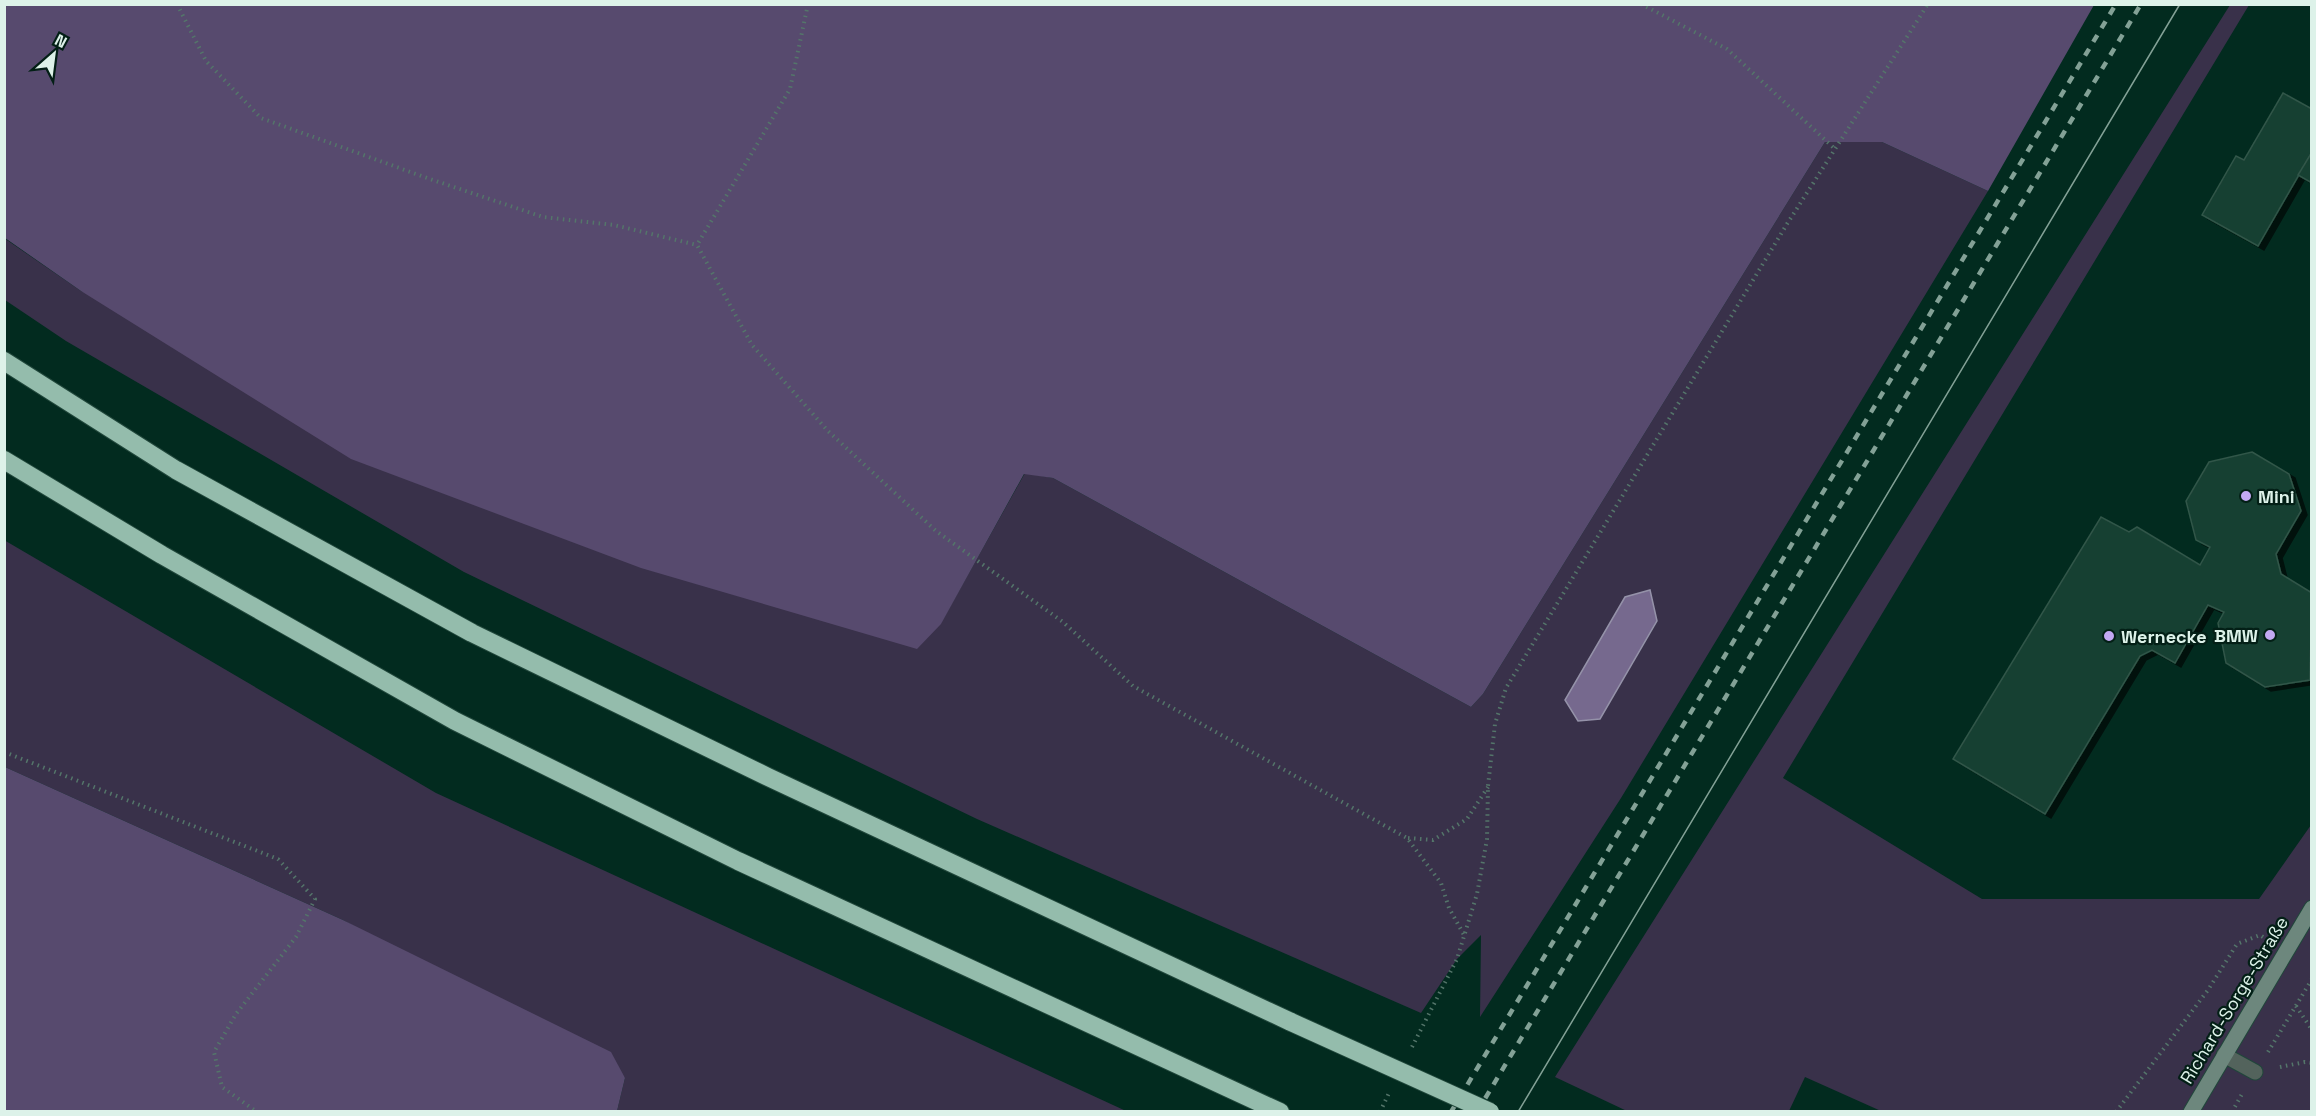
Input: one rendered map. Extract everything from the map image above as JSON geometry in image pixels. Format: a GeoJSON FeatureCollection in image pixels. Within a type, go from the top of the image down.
{"type":"FeatureCollection","features":[{"type":"Feature","properties":{"kind":"highway"},"geometry":{"type":"LineString","coordinates":[[4,361],[176,470],[472,633],[768,777],[1291,1022],[1490,1112]]}},
{"type":"Feature","properties":{"kind":"highway"},"geometry":{"type":"LineString","coordinates":[[4,460],[172,560],[455,721],[738,861],[1280,1112]]}},
{"type":"Feature","properties":{"kind":"main road","name":"Richard-Sorge-Straße"},"geometry":{"type":"LineString","coordinates":[[2191,1112],[2312,908]]}},
{"type":"Feature","properties":{"kind":"lane"},"geometry":{"type":"LineString","coordinates":[[2224,1055],[2255,1072]]}},
{"type":"Feature","properties":{"kind":"path"},"geometry":{"type":"LineString","coordinates":[[172,4],[177,6],[206,61],[261,118],[543,217],[614,225],[697,245],[752,345],[828,431],[936,531],[1063,622],[1133,686],[1407,838],[1441,884],[1464,935]]}},
{"type":"Feature","properties":{"kind":"path"},"geometry":{"type":"LineString","coordinates":[[697,245],[790,89],[808,4]]}},
{"type":"Feature","properties":{"kind":"path"},"geometry":{"type":"LineString","coordinates":[[1641,4],[1727,49],[1835,149]]}},
{"type":"Feature","properties":{"kind":"path"},"geometry":{"type":"LineString","coordinates":[[1411,1050],[1457,958],[1477,894],[1487,839],[1488,786],[1495,724],[1506,688],[1835,149],[1928,4]]}},
{"type":"Feature","properties":{"kind":"path"},"geometry":{"type":"LineString","coordinates":[[4,752],[278,859],[315,899],[296,937],[236,1014],[214,1052],[222,1088],[257,1112]]}},
{"type":"Feature","properties":{"kind":"path"},"geometry":{"type":"LineString","coordinates":[[1407,838],[1433,840],[1467,819],[1488,786]]}},
{"type":"Feature","properties":{"kind":"path"},"geometry":{"type":"LineString","coordinates":[[2116,1112],[2208,990],[2237,944],[2260,935],[2287,950]]}},
{"type":"Feature","properties":{"kind":"path"},"geometry":{"type":"LineString","coordinates":[[2255,1072],[2312,979]]}},
{"type":"Feature","properties":{"kind":"path"},"geometry":{"type":"LineString","coordinates":[[2296,1006],[2312,1030]]}},
{"type":"Feature","properties":{"kind":"path"},"geometry":{"type":"LineString","coordinates":[[2255,1072],[2305,1062],[2312,1063]]}},
{"type":"Feature","properties":{"kind":"path"},"geometry":{"type":"LineString","coordinates":[[1380,1112],[1390,1091]]}},
{"type":"Feature","properties":{"kind":"shaded area"},"geometry":{"type":"Polygon","coordinates":[[[5,4],[2094,5],[1988,191],[1882,142],[1825,142],[1483,694],[1471,707],[1053,478],[1024,474],[941,624],[917,649],[641,568],[351,459],[81,291],[5,238],[5,4]]]}},
{"type":"Feature","properties":{"kind":"shaded area"},"geometry":{"type":"Polygon","coordinates":[[[2230,5],[2249,5],[1783,778],[1982,899],[2259,899],[2311,825],[2311,1111],[1881,1111],[1805,1077],[1789,1111],[1629,1112],[1555,1077],[2230,5]]]}},
{"type":"Feature","properties":{"kind":"shaded area"},"geometry":{"type":"Polygon","coordinates":[[[1825,142],[1882,142],[1988,191],[1621,798],[1480,1017],[1481,935],[1457,959],[1421,1013],[977,819],[464,572],[66,341],[5,300],[4,238],[81,291],[941,623],[1025,473],[1053,478],[1471,707],[1483,694],[1825,142]],[[1650,590],[1625,597],[1565,700],[1578,721],[1600,719],[1657,622],[1650,590]]]}},
{"type":"Feature","properties":{"kind":"shaded area"},"geometry":{"type":"Polygon","coordinates":[[[4,540],[436,793],[1126,1111],[617,1111],[625,1078],[343,920],[5,767],[4,540]]]}},
{"type":"Feature","properties":{"kind":"shaded area"},"geometry":{"type":"Polygon","coordinates":[[[1650,590],[1657,621],[1600,719],[1578,721],[1565,700],[1625,597],[1650,590]]]}},
{"type":"Feature","properties":{"kind":"shaded area"},"geometry":{"type":"Polygon","coordinates":[[[5,767],[343,920],[611,1052],[625,1078],[617,1111],[5,1111],[5,767]]]}},
{"type":"Feature","properties":{"kind":"building"},"geometry":{"type":"Polygon","coordinates":[[[2283,93],[2312,109],[2312,152],[2258,246],[2202,215],[2236,156],[2244,160],[2283,93]]]}},
{"type":"Feature","properties":{"kind":"building"},"geometry":{"type":"Polygon","coordinates":[[[2312,152],[2312,183],[2298,175],[2312,152]]]}},
{"type":"Feature","properties":{"kind":"building","name":"Wernecke"},"geometry":{"type":"Polygon","coordinates":[[[2252,452],[2289,474],[2301,511],[2276,554],[2281,574],[2312,593],[2310,680],[2265,687],[2226,663],[2218,623],[2224,612],[2208,605],[2175,663],[2152,650],[2140,656],[2045,814],[1953,759],[2101,517],[2129,532],[2137,527],[2200,565],[2210,547],[2196,540],[2186,501],[2209,462],[2252,452]]]}},
{"type":"Feature","properties":{"kind":"tram line"},"geometry":{"type":"LineString","coordinates":[[1518,1112],[2180,4]]}},
{"type":"Feature","properties":{"kind":"railway"},"geometry":{"type":"LineString","coordinates":[[1451,1112],[2116,4]]}},
{"type":"Feature","properties":{"kind":"railway"},"geometry":{"type":"LineString","coordinates":[[1477,1112],[2141,4]]}},
{"type":"Feature","properties":{"kind":"place","name":"Mini"},"geometry":{"type":"Point","coordinates":[2246,496]}},
{"type":"Feature","properties":{"kind":"place","name":"BMW"},"geometry":{"type":"Point","coordinates":[2270,635]}},
{"type":"Feature","properties":{"kind":"place","name":"Wernecke"},"geometry":{"type":"Point","coordinates":[2109,636]}}]}
